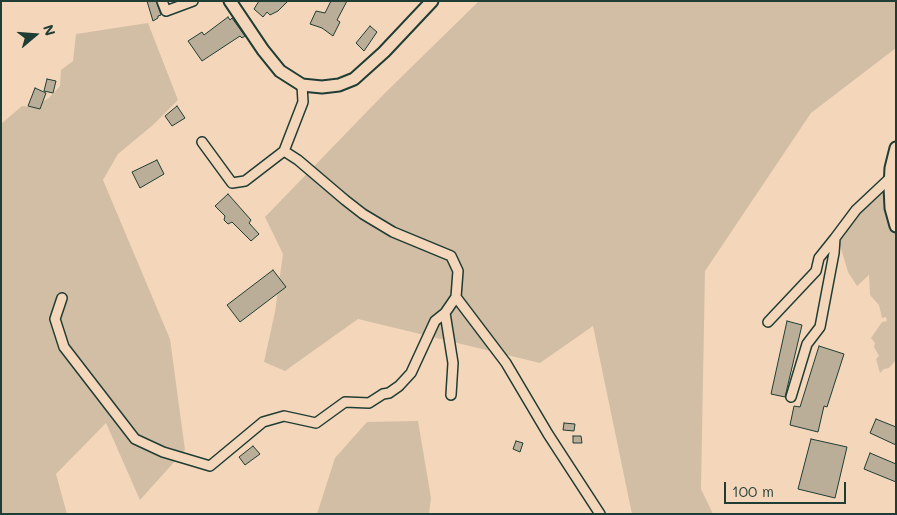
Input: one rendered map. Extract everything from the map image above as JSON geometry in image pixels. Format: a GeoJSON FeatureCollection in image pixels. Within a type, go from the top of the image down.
{"type":"FeatureCollection","features":[{"type":"Feature","properties":{"kind":"main road"},"geometry":{"type":"LineString","coordinates":[[230,1],[263,50],[280,70],[302,85],[322,87],[339,85],[354,79],[384,52],[432,1]]}},
{"type":"Feature","properties":{"kind":"main road"},"geometry":{"type":"LineString","coordinates":[[896,148],[890,178],[891,208],[896,226]]}},
{"type":"Feature","properties":{"kind":"street"},"geometry":{"type":"LineString","coordinates":[[162,1],[166,11],[193,1]]}},
{"type":"Feature","properties":{"kind":"street"},"geometry":{"type":"LineString","coordinates":[[202,142],[232,184],[245,181],[284,151],[303,102],[302,85]]}},
{"type":"Feature","properties":{"kind":"street"},"geometry":{"type":"LineString","coordinates":[[62,298],[55,319],[64,347],[135,439],[163,452],[210,466],[263,422],[284,416],[316,423],[346,402],[369,403],[383,394],[389,393],[399,386],[410,373],[435,321],[446,313],[456,297],[458,270],[451,256],[393,232],[362,214],[298,160],[284,151]]}},
{"type":"Feature","properties":{"kind":"street"},"geometry":{"type":"LineString","coordinates":[[768,322],[816,271],[819,258],[856,210],[890,178]]}},
{"type":"Feature","properties":{"kind":"street"},"geometry":{"type":"LineString","coordinates":[[791,397],[807,344],[820,327],[834,253],[835,238]]}},
{"type":"Feature","properties":{"kind":"street"},"geometry":{"type":"LineString","coordinates":[[456,297],[506,364],[600,514]]}},
{"type":"Feature","properties":{"kind":"street"},"geometry":{"type":"LineString","coordinates":[[446,313],[453,363],[451,395]]}},
{"type":"Feature","properties":{"kind":"shaded area"},"geometry":{"type":"Polygon","coordinates":[[[479,1],[896,1],[896,48],[811,113],[705,271],[701,489],[713,514],[632,514],[593,326],[540,363],[358,319],[285,371],[264,362],[275,312],[283,254],[265,217],[385,93],[479,1]]]}},
{"type":"Feature","properties":{"kind":"shaded area"},"geometry":{"type":"Polygon","coordinates":[[[148,23],[178,100],[153,125],[118,154],[103,180],[170,339],[185,450],[140,500],[106,423],[56,474],[67,514],[1,514],[1,124],[22,106],[33,107],[49,98],[60,86],[61,70],[73,61],[76,34],[148,23]]]}},
{"type":"Feature","properties":{"kind":"shaded area"},"geometry":{"type":"Polygon","coordinates":[[[884,192],[896,229],[896,360],[889,368],[884,369],[880,373],[876,359],[879,356],[874,347],[875,343],[871,338],[882,322],[887,321],[886,317],[882,318],[879,305],[870,295],[869,275],[857,286],[848,272],[839,242],[857,216],[884,192]]]}},
{"type":"Feature","properties":{"kind":"shaded area"},"geometry":{"type":"Polygon","coordinates":[[[418,421],[431,498],[429,514],[317,514],[335,458],[367,422],[418,421]]]}},
{"type":"Feature","properties":{"kind":"building"},"geometry":{"type":"Polygon","coordinates":[[[147,1],[156,1],[161,15],[153,21],[147,1]]]}},
{"type":"Feature","properties":{"kind":"building"},"geometry":{"type":"Polygon","coordinates":[[[259,1],[288,1],[278,11],[270,15],[267,12],[263,17],[254,9],[259,1]]]}},
{"type":"Feature","properties":{"kind":"building"},"geometry":{"type":"Polygon","coordinates":[[[331,1],[347,1],[337,20],[340,22],[333,36],[322,28],[310,24],[316,11],[325,13],[331,1]]]}},
{"type":"Feature","properties":{"kind":"building"},"geometry":{"type":"Polygon","coordinates":[[[228,17],[230,20],[232,18],[245,36],[242,38],[240,36],[202,61],[188,41],[202,32],[204,35],[228,17]]]}},
{"type":"Feature","properties":{"kind":"building"},"geometry":{"type":"Polygon","coordinates":[[[370,26],[377,32],[364,51],[356,43],[370,26]]]}},
{"type":"Feature","properties":{"kind":"building"},"geometry":{"type":"Polygon","coordinates":[[[47,79],[56,81],[53,93],[44,91],[47,79]]]}},
{"type":"Feature","properties":{"kind":"building"},"geometry":{"type":"Polygon","coordinates":[[[35,88],[46,93],[40,109],[28,106],[35,88]]]}},
{"type":"Feature","properties":{"kind":"building"},"geometry":{"type":"Polygon","coordinates":[[[177,106],[185,118],[172,126],[165,116],[177,106]]]}},
{"type":"Feature","properties":{"kind":"building"},"geometry":{"type":"Polygon","coordinates":[[[157,160],[164,174],[140,188],[132,172],[157,160]]]}},
{"type":"Feature","properties":{"kind":"building"},"geometry":{"type":"Polygon","coordinates":[[[228,194],[251,220],[249,223],[259,234],[251,241],[232,222],[228,224],[224,220],[225,216],[215,206],[228,194]]]}},
{"type":"Feature","properties":{"kind":"building"},"geometry":{"type":"Polygon","coordinates":[[[273,270],[286,287],[240,322],[227,305],[273,270]]]}},
{"type":"Feature","properties":{"kind":"building"},"geometry":{"type":"Polygon","coordinates":[[[787,321],[802,325],[785,397],[771,394],[787,321]]]}},
{"type":"Feature","properties":{"kind":"building"},"geometry":{"type":"Polygon","coordinates":[[[819,346],[844,354],[827,407],[824,406],[818,432],[790,425],[794,406],[800,407],[819,346]]]}},
{"type":"Feature","properties":{"kind":"building"},"geometry":{"type":"Polygon","coordinates":[[[876,419],[896,427],[896,445],[870,433],[876,419]]]}},
{"type":"Feature","properties":{"kind":"building"},"geometry":{"type":"Polygon","coordinates":[[[564,423],[575,424],[574,431],[563,430],[564,423]]]}},
{"type":"Feature","properties":{"kind":"building"},"geometry":{"type":"Polygon","coordinates":[[[573,436],[581,436],[582,443],[573,443],[573,436]]]}},
{"type":"Feature","properties":{"kind":"building"},"geometry":{"type":"Polygon","coordinates":[[[811,439],[847,447],[835,498],[798,489],[811,439]]]}},
{"type":"Feature","properties":{"kind":"building"},"geometry":{"type":"Polygon","coordinates":[[[516,441],[523,443],[520,452],[513,449],[516,441]]]}},
{"type":"Feature","properties":{"kind":"building"},"geometry":{"type":"Polygon","coordinates":[[[253,446],[260,454],[245,465],[239,457],[253,446]]]}},
{"type":"Feature","properties":{"kind":"building"},"geometry":{"type":"Polygon","coordinates":[[[870,453],[896,464],[896,482],[864,469],[870,453]]]}}]}
